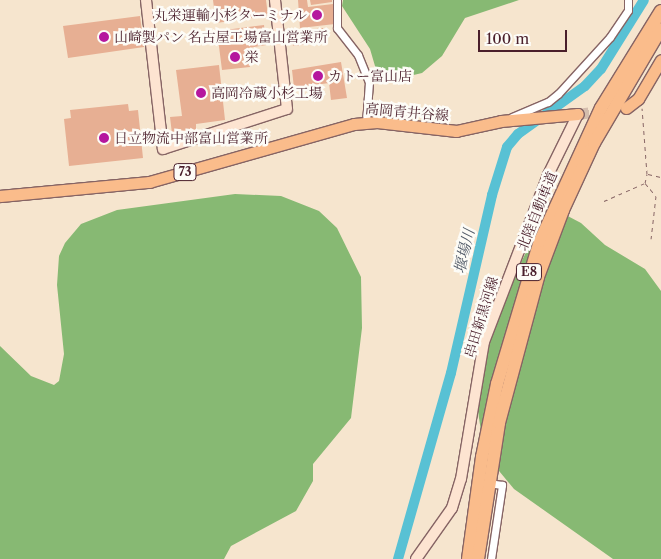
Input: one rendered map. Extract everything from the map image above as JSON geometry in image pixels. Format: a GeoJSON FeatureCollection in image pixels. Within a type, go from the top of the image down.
{"type":"FeatureCollection","features":[{"type":"Feature","properties":{"kind":"highway","name":"北陸自動車道"},"geometry":{"type":"LineString","coordinates":[[468,559],[482,457],[497,384],[540,241],[601,108],[661,11]]}},
{"type":"Feature","properties":{"kind":"highway","name":"北陸自動車道"},"geometry":{"type":"LineString","coordinates":[[478,559],[499,423],[538,277],[594,143],[661,29]]}},
{"type":"Feature","properties":{"kind":"main road"},"geometry":{"type":"LineString","coordinates":[[146,0],[163,149],[288,109],[275,0]]}},
{"type":"Feature","properties":{"kind":"main road"},"geometry":{"type":"LineString","coordinates":[[626,108],[638,98],[661,60]]}},
{"type":"Feature","properties":{"kind":"main road","name":"高岡青井谷線"},"geometry":{"type":"LineString","coordinates":[[0,196],[149,182],[346,126],[366,123],[456,132],[501,122],[578,114]]}},
{"type":"Feature","properties":{"kind":"main road","name":"串田新黒河線"},"geometry":{"type":"LineString","coordinates":[[416,559],[452,508],[464,480],[484,342],[548,176],[578,114]]}},
{"type":"Feature","properties":{"kind":"street"},"geometry":{"type":"LineString","coordinates":[[337,0],[338,28],[358,55],[369,82],[366,123]]}},
{"type":"Feature","properties":{"kind":"street"},"geometry":{"type":"LineString","coordinates":[[501,122],[548,102],[558,94],[610,37],[628,10],[628,0]]}},
{"type":"Feature","properties":{"kind":"street"},"geometry":{"type":"LineString","coordinates":[[491,559],[502,485],[495,484]]}},
{"type":"Feature","properties":{"kind":"path"},"geometry":{"type":"LineString","coordinates":[[642,106],[647,174],[645,183]]}},
{"type":"Feature","properties":{"kind":"path"},"geometry":{"type":"LineString","coordinates":[[647,174],[652,178],[661,177]]}},
{"type":"Feature","properties":{"kind":"path"},"geometry":{"type":"LineString","coordinates":[[604,201],[645,183]]}},
{"type":"Feature","properties":{"kind":"path"},"geometry":{"type":"LineString","coordinates":[[645,183],[656,196],[651,238]]}},
{"type":"Feature","properties":{"kind":"green space"},"geometry":{"type":"Polygon","coordinates":[[[343,0],[519,0],[465,18],[442,56],[422,73],[380,83],[370,49],[342,6],[343,0]]]}},
{"type":"Feature","properties":{"kind":"green space"},"geometry":{"type":"Polygon","coordinates":[[[235,194],[281,196],[319,211],[337,228],[361,277],[362,328],[351,418],[313,464],[313,481],[296,511],[231,546],[224,559],[0,559],[0,346],[31,376],[54,385],[59,381],[64,354],[57,285],[59,256],[65,243],[81,224],[117,210],[235,194]]]}},
{"type":"Feature","properties":{"kind":"green space"},"geometry":{"type":"Polygon","coordinates":[[[562,213],[581,223],[605,245],[645,269],[661,291],[661,559],[613,559],[514,489],[490,460],[482,438],[476,398],[489,328],[533,238],[548,221],[562,213]]]}},
{"type":"Feature","properties":{"kind":"building"},"geometry":{"type":"Polygon","coordinates":[[[213,0],[266,0],[268,16],[216,23],[213,0]]]}},
{"type":"Feature","properties":{"kind":"building","name":"丸栄運輸小杉ターミナル"},"geometry":{"type":"Polygon","coordinates":[[[298,0],[307,0],[308,7],[333,4],[335,24],[300,28],[298,0]]]}},
{"type":"Feature","properties":{"kind":"building"},"geometry":{"type":"Polygon","coordinates":[[[310,0],[332,0],[332,2],[311,5],[310,0]]]}},
{"type":"Feature","properties":{"kind":"building","name":"山崎製パン 名古屋工場富山営業所"},"geometry":{"type":"Polygon","coordinates":[[[140,16],[144,47],[68,58],[63,26],[140,16]]]}},
{"type":"Feature","properties":{"kind":"building","name":"栄"},"geometry":{"type":"Polygon","coordinates":[[[264,25],[266,45],[248,48],[250,67],[222,70],[217,31],[264,25]]]}},
{"type":"Feature","properties":{"kind":"building"},"geometry":{"type":"Polygon","coordinates":[[[323,28],[325,42],[293,46],[291,33],[323,28]]]}},
{"type":"Feature","properties":{"kind":"building","name":"カトー富山店"},"geometry":{"type":"Polygon","coordinates":[[[341,62],[347,98],[331,100],[329,83],[294,88],[292,70],[341,62]]]}},
{"type":"Feature","properties":{"kind":"building","name":"高岡冷蔵小杉工場"},"geometry":{"type":"Polygon","coordinates":[[[219,65],[225,120],[196,124],[196,131],[172,134],[170,117],[182,116],[176,70],[219,65]]]}},
{"type":"Feature","properties":{"kind":"building","name":"日立物流中部富山営業所"},"geometry":{"type":"Polygon","coordinates":[[[128,104],[129,111],[138,110],[143,158],[69,166],[64,119],[71,118],[70,110],[128,104]]]}},
{"type":"Feature","properties":{"kind":"waterway","name":"堰場川"},"geometry":{"type":"LineString","coordinates":[[398,559],[451,373],[492,195],[507,147],[518,134],[585,86],[601,69],[644,0]]}},
{"type":"Feature","properties":{"kind":"tunnel"},"geometry":{"type":"LineString","coordinates":[[578,114],[606,110]]}},
{"type":"Feature","properties":{"kind":"place","name":"丸栄運輸小杉ターミナル"},"geometry":{"type":"Point","coordinates":[317,15]}},
{"type":"Feature","properties":{"kind":"place","name":"山崎製パン 名古屋工場富山営業所"},"geometry":{"type":"Point","coordinates":[104,37]}},
{"type":"Feature","properties":{"kind":"place","name":"栄"},"geometry":{"type":"Point","coordinates":[235,57]}},
{"type":"Feature","properties":{"kind":"place","name":"カトー富山店"},"geometry":{"type":"Point","coordinates":[318,76]}},
{"type":"Feature","properties":{"kind":"place","name":"高岡冷蔵小杉工場"},"geometry":{"type":"Point","coordinates":[201,93]}},
{"type":"Feature","properties":{"kind":"place","name":"日立物流中部富山営業所"},"geometry":{"type":"Point","coordinates":[104,138]}}]}
